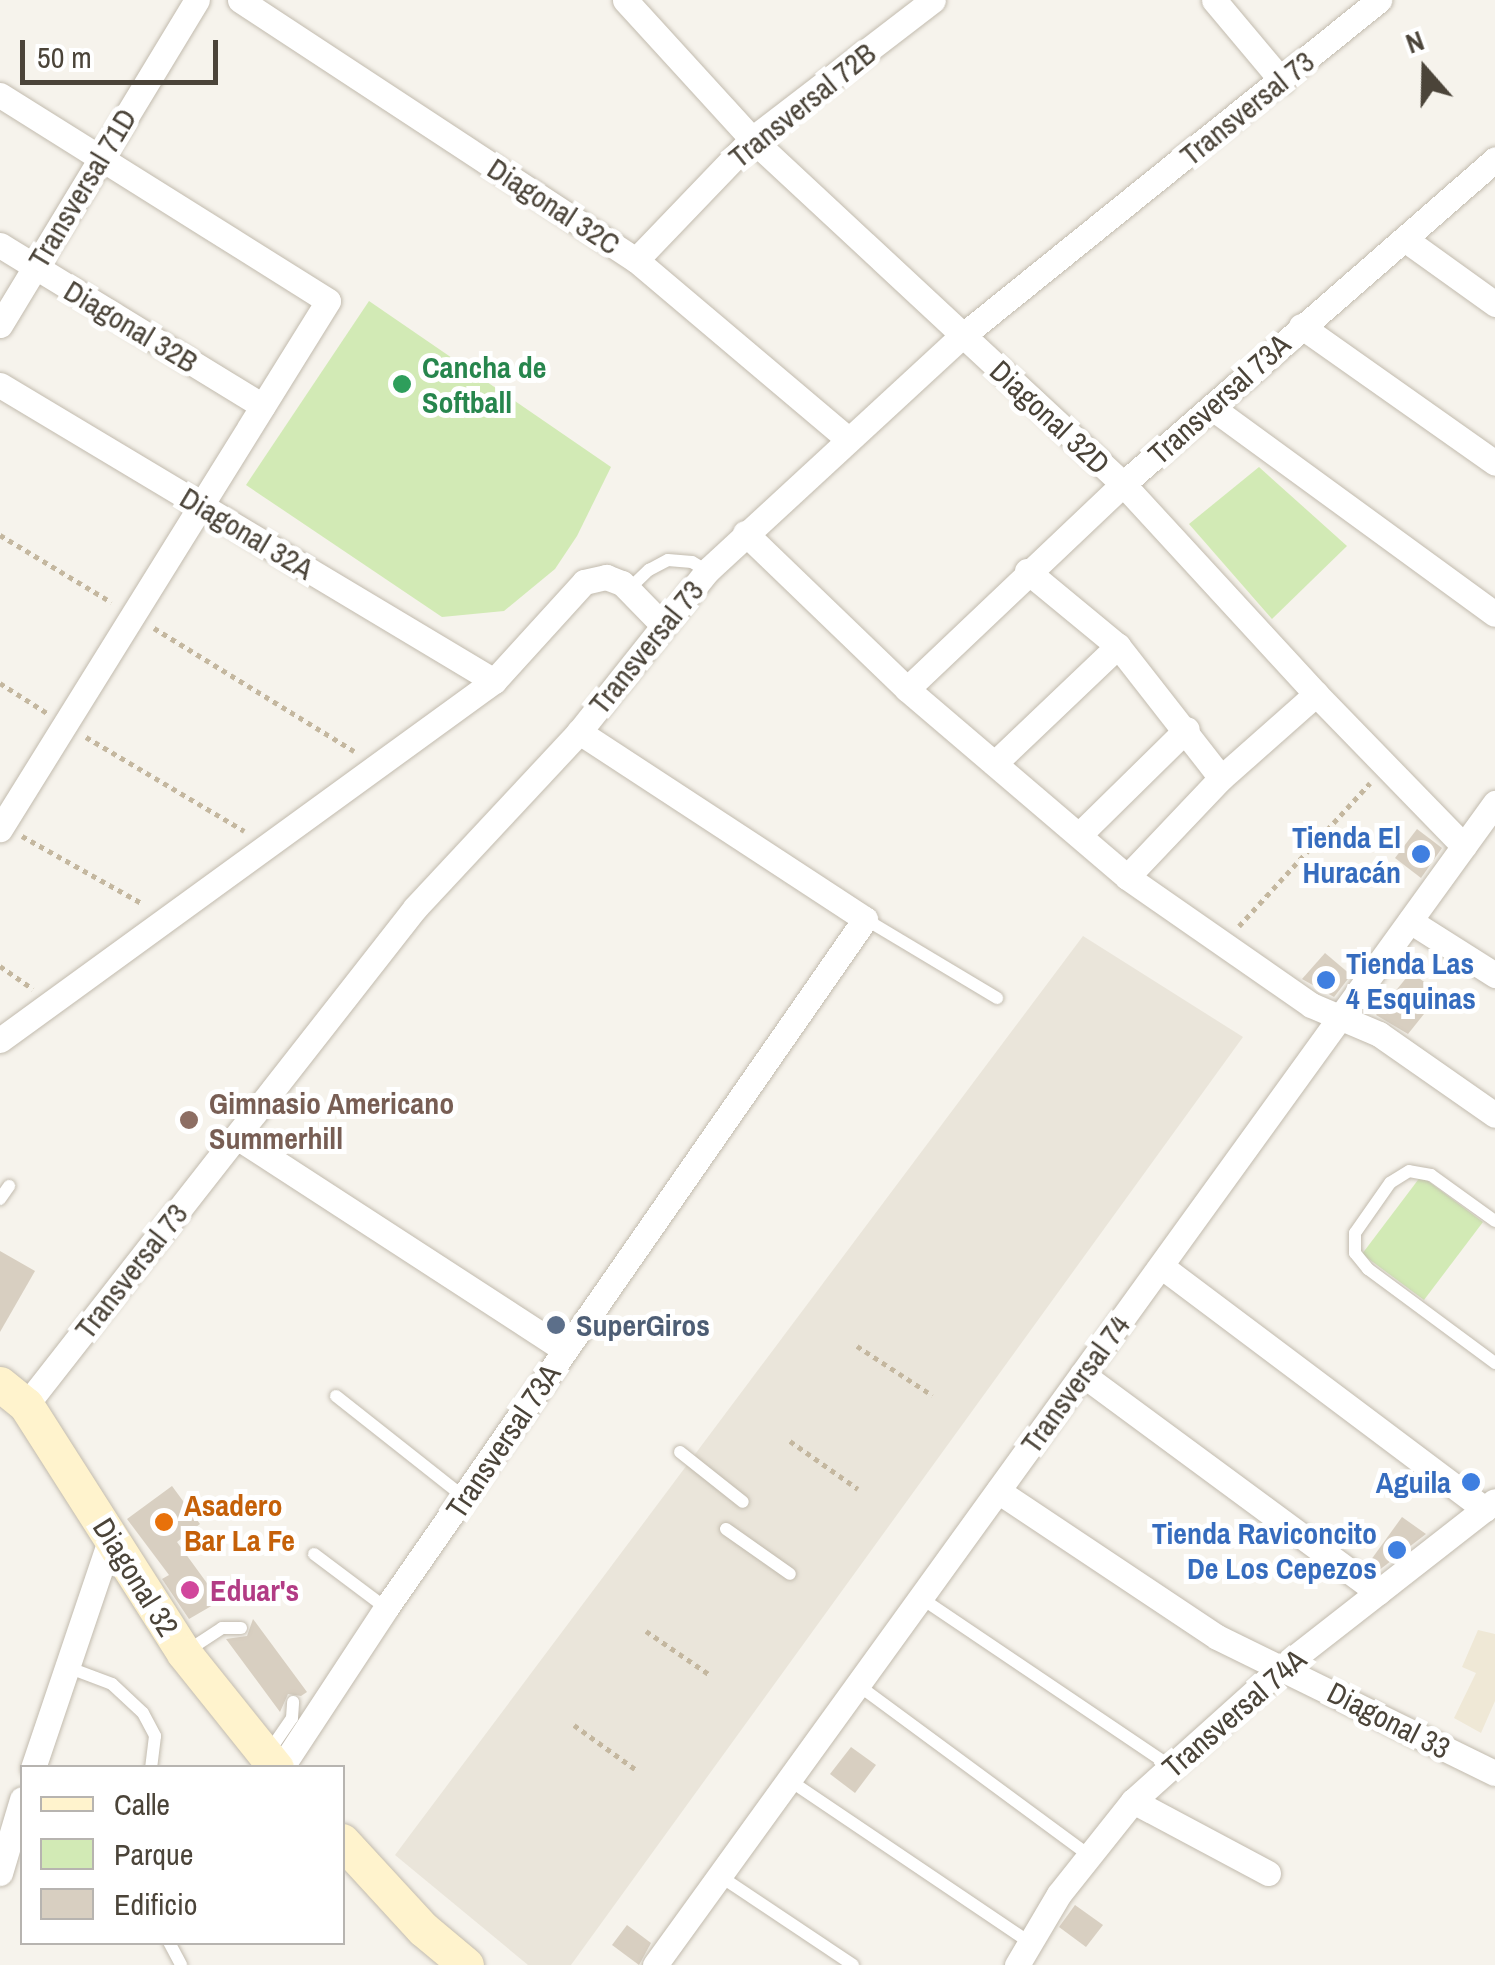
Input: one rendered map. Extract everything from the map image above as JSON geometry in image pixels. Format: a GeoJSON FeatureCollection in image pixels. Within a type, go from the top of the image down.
{"type":"FeatureCollection","features":[{"type":"Feature","properties":{"kind":"street","name":"Transversal 71D"},"geometry":{"type":"LineString","coordinates":[[0,325],[197,0]]}},
{"type":"Feature","properties":{"kind":"street","name":"Diagonal 32C"},"geometry":{"type":"LineString","coordinates":[[240,0],[636,260],[848,439]]}},
{"type":"Feature","properties":{"kind":"street","name":"Diagonal 32D"},"geometry":{"type":"LineString","coordinates":[[625,0],[752,138],[1123,484],[1316,694],[1464,846]]}},
{"type":"Feature","properties":{"kind":"street","name":"Transversal 72B"},"geometry":{"type":"LineString","coordinates":[[636,260],[752,138],[933,0]]}},
{"type":"Feature","properties":{"kind":"street"},"geometry":{"type":"LineString","coordinates":[[1214,0],[1282,82]]}},
{"type":"Feature","properties":{"kind":"street","name":"Transversal 73"},"geometry":{"type":"LineString","coordinates":[[13,1394],[238,1137],[415,908],[579,732],[707,571],[962,336],[1282,82],[1378,0]]}},
{"type":"Feature","properties":{"kind":"street"},"geometry":{"type":"LineString","coordinates":[[0,95],[328,301],[1,826]]}},
{"type":"Feature","properties":{"kind":"street","name":"Transversal 73A"},"geometry":{"type":"LineString","coordinates":[[908,689],[1027,570],[1495,158]]}},
{"type":"Feature","properties":{"kind":"street"},"geometry":{"type":"LineString","coordinates":[[1406,240],[1495,304]]}},
{"type":"Feature","properties":{"kind":"street","name":"Diagonal 32B"},"geometry":{"type":"LineString","coordinates":[[0,245],[262,406]]}},
{"type":"Feature","properties":{"kind":"street"},"geometry":{"type":"LineString","coordinates":[[1301,326],[1495,463]]}},
{"type":"Feature","properties":{"kind":"street","name":"Diagonal 32A"},"geometry":{"type":"LineString","coordinates":[[0,385],[494,682]]}},
{"type":"Feature","properties":{"kind":"street"},"geometry":{"type":"LineString","coordinates":[[1211,407],[1495,614]]}},
{"type":"Feature","properties":{"kind":"street"},"geometry":{"type":"LineString","coordinates":[[745,533],[908,689],[1127,877],[1311,1005],[1378,1034],[1495,1115]]}},
{"type":"Feature","properties":{"kind":"street"},"geometry":{"type":"LineString","coordinates":[[1027,570],[1118,646],[1187,729],[1221,778]]}},
{"type":"Feature","properties":{"kind":"street"},"geometry":{"type":"LineString","coordinates":[[0,1040],[494,682],[584,582],[606,577],[629,588],[663,626]]}},
{"type":"Feature","properties":{"kind":"street"},"geometry":{"type":"LineString","coordinates":[[995,763],[1118,646]]}},
{"type":"Feature","properties":{"kind":"street"},"geometry":{"type":"LineString","coordinates":[[1127,877],[1221,778],[1316,694]]}},
{"type":"Feature","properties":{"kind":"street"},"geometry":{"type":"LineString","coordinates":[[1078,835],[1187,729]]}},
{"type":"Feature","properties":{"kind":"street"},"geometry":{"type":"LineString","coordinates":[[579,732],[865,919]]}},
{"type":"Feature","properties":{"kind":"street","name":"Transversal 74"},"geometry":{"type":"LineString","coordinates":[[655,1965],[1495,803]]}},
{"type":"Feature","properties":{"kind":"street","name":"Transversal 73A"},"geometry":{"type":"LineString","coordinates":[[275,1763],[465,1498],[865,919]]}},
{"type":"Feature","properties":{"kind":"street"},"geometry":{"type":"LineString","coordinates":[[1410,921],[1495,975]]}},
{"type":"Feature","properties":{"kind":"street"},"geometry":{"type":"LineString","coordinates":[[238,1137],[564,1350]]}},
{"type":"Feature","properties":{"kind":"street"},"geometry":{"type":"LineString","coordinates":[[1160,1266],[1490,1505]]}},
{"type":"Feature","properties":{"kind":"street"},"geometry":{"type":"LineString","coordinates":[[1082,1374],[1378,1592]]}},
{"type":"Feature","properties":{"kind":"street","name":"Diagonal 32"},"geometry":{"type":"LineString","coordinates":[[13,1394],[184,1653],[275,1763]]}},
{"type":"Feature","properties":{"kind":"street","name":"Diagonal 33"},"geometry":{"type":"LineString","coordinates":[[998,1491],[1217,1636],[1495,1773]]}},
{"type":"Feature","properties":{"kind":"street","name":"Transversal 74A"},"geometry":{"type":"LineString","coordinates":[[1023,1954],[1087,1854],[1132,1801],[1281,1668],[1490,1505]]}},
{"type":"Feature","properties":{"kind":"street"},"geometry":{"type":"LineString","coordinates":[[34,1765],[111,1538]]}},
{"type":"Feature","properties":{"kind":"street"},"geometry":{"type":"LineString","coordinates":[[1132,1801],[1268,1873]]}},
{"type":"Feature","properties":{"kind":"street"},"geometry":{"type":"LineString","coordinates":[[0,1873],[20,1806]]}},
{"type":"Feature","properties":{"kind":"street"},"geometry":{"type":"LineString","coordinates":[[345,1844],[422,1929],[466,1965]]}},
{"type":"Feature","properties":{"kind":"lane"},"geometry":{"type":"LineString","coordinates":[[629,588],[668,560],[692,562],[707,571]]}},
{"type":"Feature","properties":{"kind":"lane"},"geometry":{"type":"LineString","coordinates":[[865,919],[997,998]]}},
{"type":"Feature","properties":{"kind":"lane"},"geometry":{"type":"LineString","coordinates":[[1495,1221],[1431,1175],[1409,1170],[1390,1184],[1355,1233],[1354,1253],[1368,1269],[1495,1363]]}},
{"type":"Feature","properties":{"kind":"lane"},"geometry":{"type":"LineString","coordinates":[[0,1200],[9,1186]]}},
{"type":"Feature","properties":{"kind":"lane"},"geometry":{"type":"LineString","coordinates":[[336,1396],[465,1498]]}},
{"type":"Feature","properties":{"kind":"lane"},"geometry":{"type":"LineString","coordinates":[[680,1452],[744,1502]]}},
{"type":"Feature","properties":{"kind":"lane"},"geometry":{"type":"LineString","coordinates":[[726,1529],[790,1574]]}},
{"type":"Feature","properties":{"kind":"lane"},"geometry":{"type":"LineString","coordinates":[[314,1554],[386,1608]]}},
{"type":"Feature","properties":{"kind":"lane"},"geometry":{"type":"LineString","coordinates":[[921,1598],[1172,1768]]}},
{"type":"Feature","properties":{"kind":"lane"},"geometry":{"type":"LineString","coordinates":[[184,1653],[222,1628],[242,1628]]}},
{"type":"Feature","properties":{"kind":"lane"},"geometry":{"type":"LineString","coordinates":[[67,1667],[112,1684],[143,1713],[154,1736],[152,1765]]}},
{"type":"Feature","properties":{"kind":"lane"},"geometry":{"type":"LineString","coordinates":[[858,1685],[1087,1854]]}},
{"type":"Feature","properties":{"kind":"lane"},"geometry":{"type":"LineString","coordinates":[[275,1763],[292,1718],[293,1702]]}},
{"type":"Feature","properties":{"kind":"lane"},"geometry":{"type":"LineString","coordinates":[[789,1780],[1023,1954]]}},
{"type":"Feature","properties":{"kind":"lane"},"geometry":{"type":"LineString","coordinates":[[720,1876],[853,1965]]}},
{"type":"Feature","properties":{"kind":"path"},"geometry":{"type":"LineString","coordinates":[[0,535],[378,766]]}},
{"type":"Feature","properties":{"kind":"path"},"geometry":{"type":"LineString","coordinates":[[0,683],[268,845]]}},
{"type":"Feature","properties":{"kind":"path"},"geometry":{"type":"LineString","coordinates":[[1236,930],[1373,779]]}},
{"type":"Feature","properties":{"kind":"path"},"geometry":{"type":"LineString","coordinates":[[1,826],[168,918]]}},
{"type":"Feature","properties":{"kind":"path"},"geometry":{"type":"LineString","coordinates":[[0,966],[51,1002]]}},
{"type":"Feature","properties":{"kind":"path"},"geometry":{"type":"LineString","coordinates":[[857,1346],[932,1396]]}},
{"type":"Feature","properties":{"kind":"path"},"geometry":{"type":"LineString","coordinates":[[790,1441],[858,1489]]}},
{"type":"Feature","properties":{"kind":"path"},"geometry":{"type":"LineString","coordinates":[[646,1632],[710,1676]]}},
{"type":"Feature","properties":{"kind":"path"},"geometry":{"type":"LineString","coordinates":[[574,1725],[635,1769]]}},
{"type":"Feature","properties":{"kind":"shaded area"},"geometry":{"type":"Polygon","coordinates":[[[1083,936],[1243,1037],[571,1965],[528,1965],[395,1855],[1083,936]]]}},
{"type":"Feature","properties":{"kind":"shaded area"},"geometry":{"type":"Polygon","coordinates":[[[1478,1630],[1495,1634],[1495,1701],[1481,1733],[1454,1718],[1476,1673],[1462,1667],[1478,1630]]]}},
{"type":"Feature","properties":{"kind":"green space","name":"Cancha de Softball"},"geometry":{"type":"Polygon","coordinates":[[[369,301],[611,467],[577,536],[555,569],[504,611],[442,617],[246,485],[369,301]]]}},
{"type":"Feature","properties":{"kind":"green space"},"geometry":{"type":"Polygon","coordinates":[[[1259,467],[1347,546],[1272,619],[1189,524],[1259,467]]]}},
{"type":"Feature","properties":{"kind":"green space"},"geometry":{"type":"Polygon","coordinates":[[[1421,1176],[1483,1222],[1424,1300],[1362,1254],[1421,1176]]]}},
{"type":"Feature","properties":{"kind":"building","name":"Tienda El Huracán"},"geometry":{"type":"Polygon","coordinates":[[[1417,829],[1442,848],[1421,878],[1395,858],[1417,829]]]}},
{"type":"Feature","properties":{"kind":"building","name":"Tienda Las 4 Esquinas"},"geometry":{"type":"Polygon","coordinates":[[[1325,953],[1351,975],[1334,997],[1302,979],[1325,953]]]}},
{"type":"Feature","properties":{"kind":"building"},"geometry":{"type":"Polygon","coordinates":[[[1411,972],[1440,994],[1408,1034],[1376,1015],[1411,972]]]}},
{"type":"Feature","properties":{"kind":"building"},"geometry":{"type":"Polygon","coordinates":[[[0,1251],[35,1271],[0,1332],[0,1251]]]}},
{"type":"Feature","properties":{"kind":"building"},"geometry":{"type":"Polygon","coordinates":[[[172,1486],[200,1524],[177,1542],[220,1601],[189,1619],[162,1579],[169,1575],[127,1519],[172,1486]]]}},
{"type":"Feature","properties":{"kind":"building","name":"Tienda Raviconcito De Los Cepezos"},"geometry":{"type":"Polygon","coordinates":[[[1402,1517],[1426,1534],[1378,1571],[1368,1564],[1402,1517]]]}},
{"type":"Feature","properties":{"kind":"building"},"geometry":{"type":"Polygon","coordinates":[[[253,1619],[307,1692],[301,1696],[288,1694],[280,1712],[226,1639],[247,1636],[253,1619]]]}},
{"type":"Feature","properties":{"kind":"building"},"geometry":{"type":"Polygon","coordinates":[[[851,1747],[876,1765],[855,1793],[830,1774],[851,1747]]]}},
{"type":"Feature","properties":{"kind":"building"},"geometry":{"type":"Polygon","coordinates":[[[1075,1905],[1103,1925],[1086,1947],[1059,1927],[1075,1905]]]}},
{"type":"Feature","properties":{"kind":"building"},"geometry":{"type":"Polygon","coordinates":[[[627,1925],[651,1943],[639,1965],[612,1945],[627,1925]]]}},
{"type":"Feature","properties":{"kind":"place","name":"Cancha de Softball"},"geometry":{"type":"Point","coordinates":[402,384]}},
{"type":"Feature","properties":{"kind":"place","name":"Tienda El Huracán"},"geometry":{"type":"Point","coordinates":[1421,854]}},
{"type":"Feature","properties":{"kind":"place","name":"Tienda Las 4 Esquinas"},"geometry":{"type":"Point","coordinates":[1326,980]}},
{"type":"Feature","properties":{"kind":"place","name":"Gimnasio Americano Summerhill"},"geometry":{"type":"Point","coordinates":[189,1120]}},
{"type":"Feature","properties":{"kind":"place","name":"SuperGiros"},"geometry":{"type":"Point","coordinates":[556,1325]}},
{"type":"Feature","properties":{"kind":"place","name":"Aguila"},"geometry":{"type":"Point","coordinates":[1471,1482]}},
{"type":"Feature","properties":{"kind":"place","name":"Asadero Bar La Fe"},"geometry":{"type":"Point","coordinates":[164,1522]}},
{"type":"Feature","properties":{"kind":"place","name":"Tienda Raviconcito De Los Cepezos"},"geometry":{"type":"Point","coordinates":[1397,1550]}},
{"type":"Feature","properties":{"kind":"place","name":"Eduar's"},"geometry":{"type":"Point","coordinates":[190,1590]}}]}
